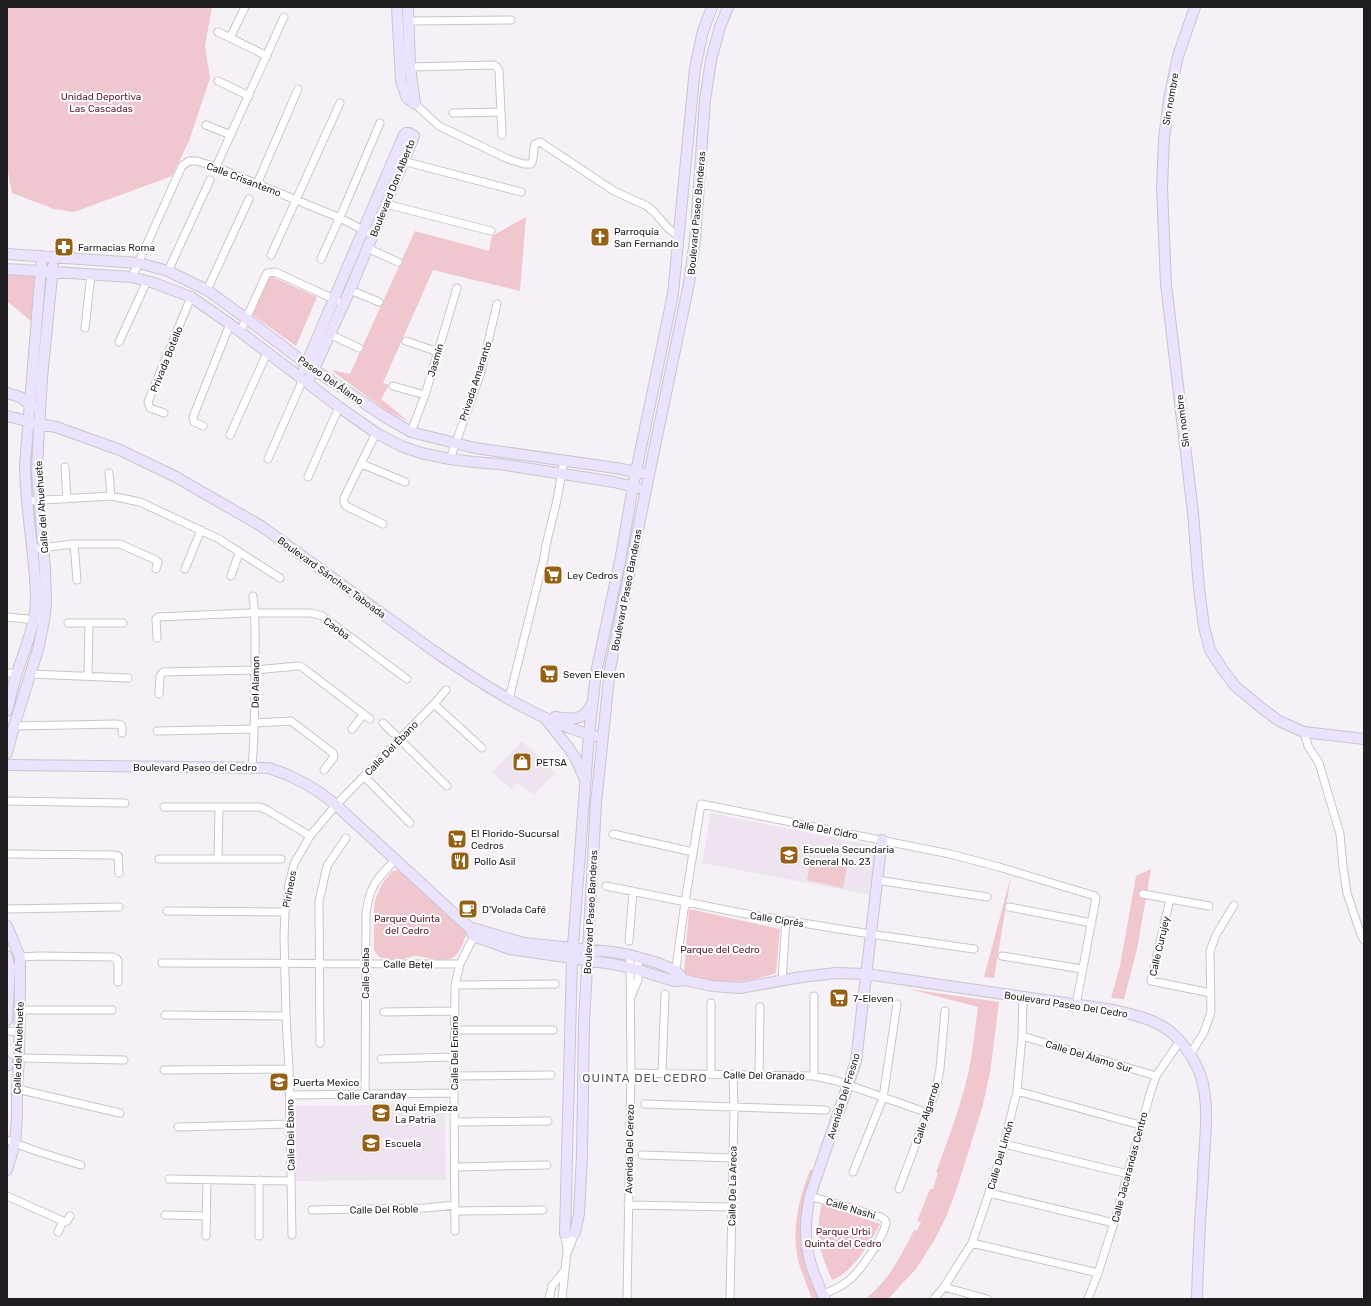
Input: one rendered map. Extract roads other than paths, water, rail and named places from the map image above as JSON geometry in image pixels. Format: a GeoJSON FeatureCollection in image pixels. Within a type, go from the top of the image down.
{"type":"FeatureCollection","features":[{"type":"Feature","properties":{"kind":"street"},"geometry":{"type":"LineString","coordinates":[[230,38],[245,7]]}},
{"type":"Feature","properties":{"kind":"street"},"geometry":{"type":"LineString","coordinates":[[397,7],[401,81],[407,98],[439,126],[508,159],[524,164],[531,164],[534,160],[535,144],[540,142],[614,191],[647,206],[679,238]]}},
{"type":"Feature","properties":{"kind":"street"},"geometry":{"type":"LineString","coordinates":[[408,7],[410,67],[415,104]]}},
{"type":"Feature","properties":{"kind":"street","name":"Boulevard Paseo Banderas"},"geometry":{"type":"LineString","coordinates":[[562,1299],[570,1234],[573,953],[585,782],[596,672],[621,556],[632,486],[673,294],[695,68],[703,31],[712,7]]}},
{"type":"Feature","properties":{"kind":"street","name":"Boulevard Paseo Banderas"},"geometry":{"type":"LineString","coordinates":[[568,1251],[570,1234],[579,1214],[587,960],[596,803],[610,669],[690,283],[695,240],[705,100],[711,60],[720,27],[728,7]]}},
{"type":"Feature","properties":{"kind":"street","name":"Sin nombre"},"geometry":{"type":"LineString","coordinates":[[1194,7],[1178,56],[1169,99],[1164,138],[1162,187],[1166,284],[1193,513],[1199,588],[1204,627],[1210,650],[1235,686],[1279,721],[1304,732],[1364,739]]}},
{"type":"Feature","properties":{"kind":"street"},"geometry":{"type":"LineString","coordinates":[[216,167],[284,17]]}},
{"type":"Feature","properties":{"kind":"street"},"geometry":{"type":"LineString","coordinates":[[409,21],[511,20]]}},
{"type":"Feature","properties":{"kind":"street"},"geometry":{"type":"LineString","coordinates":[[218,32],[267,56]]}},
{"type":"Feature","properties":{"kind":"street"},"geometry":{"type":"LineString","coordinates":[[410,67],[495,65],[499,71],[502,135]]}},
{"type":"Feature","properties":{"kind":"street"},"geometry":{"type":"LineString","coordinates":[[218,81],[249,96]]}},
{"type":"Feature","properties":{"kind":"street"},"geometry":{"type":"LineString","coordinates":[[257,184],[298,89]]}},
{"type":"Feature","properties":{"kind":"street"},"geometry":{"type":"LineString","coordinates":[[271,255],[340,103]]}},
{"type":"Feature","properties":{"kind":"street"},"geometry":{"type":"LineString","coordinates":[[453,113],[501,112]]}},
{"type":"Feature","properties":{"kind":"street"},"geometry":{"type":"LineString","coordinates":[[322,259],[380,123]]}},
{"type":"Feature","properties":{"kind":"street"},"geometry":{"type":"LineString","coordinates":[[206,125],[230,135]]}},
{"type":"Feature","properties":{"kind":"street"},"geometry":{"type":"LineString","coordinates":[[398,160],[521,192]]}},
{"type":"Feature","properties":{"kind":"street","name":"Boulevard Don Alberto"},"geometry":{"type":"LineString","coordinates":[[303,381],[329,334],[350,290],[386,204],[398,160]]}},
{"type":"Feature","properties":{"kind":"street","name":"Boulevard Don Alberto"},"geometry":{"type":"LineString","coordinates":[[310,367],[334,299],[362,230],[398,160]]}},
{"type":"Feature","properties":{"kind":"street","name":"Calle Crisantemo"},"geometry":{"type":"LineString","coordinates":[[132,277],[182,166],[189,161],[197,161],[216,167],[340,218],[372,235]]}},
{"type":"Feature","properties":{"kind":"street"},"geometry":{"type":"LineString","coordinates":[[168,271],[210,180]]}},
{"type":"Feature","properties":{"kind":"street"},"geometry":{"type":"LineString","coordinates":[[207,290],[249,199]]}},
{"type":"Feature","properties":{"kind":"street"},"geometry":{"type":"LineString","coordinates":[[386,204],[491,231]]}},
{"type":"Feature","properties":{"kind":"street"},"geometry":{"type":"LineString","coordinates":[[367,248],[398,262]]}},
{"type":"Feature","properties":{"kind":"street","name":"Paseo Del Álamo"},"geometry":{"type":"LineString","coordinates":[[7,254],[139,263],[168,271],[207,290],[310,367],[382,415],[411,432],[475,448],[564,460],[636,472],[649,476]]}},
{"type":"Feature","properties":{"kind":"street","name":"Calle del Ahuehuete"},"geometry":{"type":"LineString","coordinates":[[7,711],[12,673],[31,633],[36,597],[25,464],[42,256]]}},
{"type":"Feature","properties":{"kind":"street","name":"Calle del Ahuehuete"},"geometry":{"type":"LineString","coordinates":[[7,753],[38,650],[44,621],[46,589],[44,547],[37,473],[39,413],[54,257]]}},
{"type":"Feature","properties":{"kind":"street","name":"Paseo Del Álamo"},"geometry":{"type":"LineString","coordinates":[[7,269],[132,277],[191,297],[230,324],[303,381],[376,433],[392,442],[421,453],[450,459],[499,464],[614,482],[646,490]]}},
{"type":"Feature","properties":{"kind":"street"},"geometry":{"type":"LineString","coordinates":[[240,332],[267,273],[275,272],[343,304]]}},
{"type":"Feature","properties":{"kind":"street"},"geometry":{"type":"LineString","coordinates":[[85,328],[91,274]]}},
{"type":"Feature","properties":{"kind":"street"},"geometry":{"type":"LineString","coordinates":[[119,342],[147,281]]}},
{"type":"Feature","properties":{"kind":"street","name":"Jasmín"},"geometry":{"type":"LineString","coordinates":[[411,432],[425,395],[457,288]]}},
{"type":"Feature","properties":{"kind":"street"},"geometry":{"type":"LineString","coordinates":[[350,290],[380,302]]}},
{"type":"Feature","properties":{"kind":"street","name":"Privada Botello"},"geometry":{"type":"LineString","coordinates":[[164,413],[150,408],[148,402],[191,297]]}},
{"type":"Feature","properties":{"kind":"street","name":"Privada Amaranto"},"geometry":{"type":"LineString","coordinates":[[450,459],[480,372],[498,304]]}},
{"type":"Feature","properties":{"kind":"street"},"geometry":{"type":"LineString","coordinates":[[203,426],[194,422],[193,417],[230,324]]}},
{"type":"Feature","properties":{"kind":"street"},"geometry":{"type":"LineString","coordinates":[[329,334],[359,348]]}},
{"type":"Feature","properties":{"kind":"street"},"geometry":{"type":"LineString","coordinates":[[406,341],[438,352]]}},
{"type":"Feature","properties":{"kind":"street"},"geometry":{"type":"LineString","coordinates":[[230,435],[267,352]]}},
{"type":"Feature","properties":{"kind":"street"},"geometry":{"type":"LineString","coordinates":[[268,459],[303,381]]}},
{"type":"Feature","properties":{"kind":"street"},"geometry":{"type":"LineString","coordinates":[[393,386],[425,395]]}},
{"type":"Feature","properties":{"kind":"street"},"geometry":{"type":"LineString","coordinates":[[7,393],[20,397],[29,403],[56,427]]}},
{"type":"Feature","properties":{"kind":"street"},"geometry":{"type":"LineString","coordinates":[[308,476],[339,407]]}},
{"type":"Feature","properties":{"kind":"street"},"geometry":{"type":"LineString","coordinates":[[7,416],[56,427]]}},
{"type":"Feature","properties":{"kind":"street","name":"Boulevard Sánchez Taboada"},"geometry":{"type":"LineString","coordinates":[[56,427],[120,450],[169,474],[261,526],[453,664],[509,699],[543,716],[603,738]]}},
{"type":"Feature","properties":{"kind":"street"},"geometry":{"type":"LineString","coordinates":[[376,433],[344,498],[344,502],[346,506],[383,524]]}},
{"type":"Feature","properties":{"kind":"street"},"geometry":{"type":"LineString","coordinates":[[473,462],[475,448]]}},
{"type":"Feature","properties":{"kind":"street"},"geometry":{"type":"LineString","coordinates":[[509,699],[540,577],[564,460]]}},
{"type":"Feature","properties":{"kind":"street"},"geometry":{"type":"LineString","coordinates":[[362,464],[405,482]]}},
{"type":"Feature","properties":{"kind":"street"},"geometry":{"type":"LineString","coordinates":[[65,467],[67,499]]}},
{"type":"Feature","properties":{"kind":"street"},"geometry":{"type":"LineString","coordinates":[[109,473],[111,496]]}},
{"type":"Feature","properties":{"kind":"street"},"geometry":{"type":"LineString","coordinates":[[27,501],[111,496],[140,502],[219,539],[280,578]]}},
{"type":"Feature","properties":{"kind":"street"},"geometry":{"type":"LineString","coordinates":[[185,569],[201,530]]}},
{"type":"Feature","properties":{"kind":"street"},"geometry":{"type":"LineString","coordinates":[[74,544],[77,580]]}},
{"type":"Feature","properties":{"kind":"street"},"geometry":{"type":"LineString","coordinates":[[32,549],[74,544],[120,544],[156,560],[158,562],[156,569]]}},
{"type":"Feature","properties":{"kind":"street"},"geometry":{"type":"LineString","coordinates":[[231,576],[239,553]]}},
{"type":"Feature","properties":{"kind":"street","name":"Del Alamon"},"geometry":{"type":"LineString","coordinates":[[252,767],[255,670],[255,613],[253,596]]}},
{"type":"Feature","properties":{"kind":"street","name":"Caoba"},"geometry":{"type":"LineString","coordinates":[[157,638],[156,619],[158,617],[255,613],[311,613],[322,616],[408,679]]}},
{"type":"Feature","properties":{"kind":"street"},"geometry":{"type":"LineString","coordinates":[[7,617],[44,621]]}},
{"type":"Feature","properties":{"kind":"street"},"geometry":{"type":"LineString","coordinates":[[68,623],[123,623]]}},
{"type":"Feature","properties":{"kind":"street"},"geometry":{"type":"LineString","coordinates":[[88,676],[89,623]]}},
{"type":"Feature","properties":{"kind":"street"},"geometry":{"type":"LineString","coordinates":[[159,694],[160,676],[164,672],[255,670],[300,666],[366,717],[352,729]]}},
{"type":"Feature","properties":{"kind":"street"},"geometry":{"type":"LineString","coordinates":[[30,674],[128,678]]}},
{"type":"Feature","properties":{"kind":"street","name":"Calle Del Ébano"},"geometry":{"type":"LineString","coordinates":[[336,805],[446,690]]}},
{"type":"Feature","properties":{"kind":"street"},"geometry":{"type":"LineString","coordinates":[[543,716],[571,719],[580,717],[588,712],[593,701]]}},
{"type":"Feature","properties":{"kind":"street"},"geometry":{"type":"LineString","coordinates":[[434,704],[482,748]]}},
{"type":"Feature","properties":{"kind":"street"},"geometry":{"type":"LineString","coordinates":[[543,716],[568,746],[576,759],[585,782]]}},
{"type":"Feature","properties":{"kind":"street"},"geometry":{"type":"LineString","coordinates":[[157,731],[254,726],[286,721],[295,723],[333,753],[334,757],[324,770]]}},
{"type":"Feature","properties":{"kind":"street"},"geometry":{"type":"LineString","coordinates":[[383,723],[447,786]]}},
{"type":"Feature","properties":{"kind":"street"},"geometry":{"type":"LineString","coordinates":[[14,726],[117,724],[121,725],[122,734]]}},
{"type":"Feature","properties":{"kind":"street"},"geometry":{"type":"LineString","coordinates":[[1304,732],[1308,746],[1319,763],[1340,834],[1347,893],[1364,940]]}},
{"type":"Feature","properties":{"kind":"street","name":"Boulevard Paseo del Cedro"},"geometry":{"type":"LineString","coordinates":[[7,765],[268,768],[288,775],[306,784],[336,805],[474,931],[573,953],[587,960],[678,977]]}},
{"type":"Feature","properties":{"kind":"street"},"geometry":{"type":"LineString","coordinates":[[364,776],[410,823]]}},
{"type":"Feature","properties":{"kind":"street"},"geometry":{"type":"LineString","coordinates":[[7,801],[125,803]]}},
{"type":"Feature","properties":{"kind":"street","name":"Calle Del Cidro"},"geometry":{"type":"LineString","coordinates":[[678,977],[685,902],[702,804],[950,854],[1095,896],[1096,898],[1092,923],[1076,1005]]}},
{"type":"Feature","properties":{"kind":"street","name":"Pirineos"},"geometry":{"type":"LineString","coordinates":[[285,963],[285,912],[289,884],[294,864],[310,836],[336,805]]}},
{"type":"Feature","properties":{"kind":"street"},"geometry":{"type":"LineString","coordinates":[[218,859],[219,807]]}},
{"type":"Feature","properties":{"kind":"street"},"geometry":{"type":"LineString","coordinates":[[164,808],[260,807],[310,836]]}},
{"type":"Feature","properties":{"kind":"street"},"geometry":{"type":"LineString","coordinates":[[613,834],[693,852]]}},
{"type":"Feature","properties":{"kind":"street"},"geometry":{"type":"LineString","coordinates":[[320,1043],[319,902],[327,866],[346,838]]}},
{"type":"Feature","properties":{"kind":"street","name":"Avenida Del Fresno"},"geometry":{"type":"LineString","coordinates":[[824,1297],[810,1263],[807,1248],[806,1216],[810,1196],[856,1061],[882,840]]}},
{"type":"Feature","properties":{"kind":"street"},"geometry":{"type":"LineString","coordinates":[[7,854],[113,855],[118,856],[119,859],[119,873]]}},
{"type":"Feature","properties":{"kind":"street"},"geometry":{"type":"LineString","coordinates":[[159,859],[281,859]]}},
{"type":"Feature","properties":{"kind":"street","name":"Calle Ceiba"},"geometry":{"type":"LineString","coordinates":[[365,1095],[365,964],[366,913],[368,897],[373,884],[395,860]]}},
{"type":"Feature","properties":{"kind":"street"},"geometry":{"type":"LineString","coordinates":[[877,880],[987,897]]}},
{"type":"Feature","properties":{"kind":"street","name":"Calle Ciprés"},"geometry":{"type":"LineString","coordinates":[[606,886],[786,920],[974,949]]}},
{"type":"Feature","properties":{"kind":"street"},"geometry":{"type":"LineString","coordinates":[[629,941],[633,891]]}},
{"type":"Feature","properties":{"kind":"street"},"geometry":{"type":"LineString","coordinates":[[1143,894],[1208,906]]}},
{"type":"Feature","properties":{"kind":"street","name":"Calle Curujey"},"geometry":{"type":"LineString","coordinates":[[1170,899],[1150,981],[1211,993]]}},
{"type":"Feature","properties":{"kind":"street"},"geometry":{"type":"LineString","coordinates":[[1190,1055],[1204,1032],[1210,1012],[1210,951],[1216,936],[1234,905]]}},
{"type":"Feature","properties":{"kind":"street"},"geometry":{"type":"LineString","coordinates":[[7,909],[119,907]]}},
{"type":"Feature","properties":{"kind":"street"},"geometry":{"type":"LineString","coordinates":[[1009,907],[1092,923]]}},
{"type":"Feature","properties":{"kind":"street"},"geometry":{"type":"LineString","coordinates":[[167,911],[285,912]]}},
{"type":"Feature","properties":{"kind":"street"},"geometry":{"type":"LineString","coordinates":[[782,981],[786,920]]}},
{"type":"Feature","properties":{"kind":"street","name":"Calle del Ahuehuete"},"geometry":{"type":"LineString","coordinates":[[7,926],[20,957],[17,1117],[11,1141],[7,1170]]}},
{"type":"Feature","properties":{"kind":"street","name":"Calle Del Encino"},"geometry":{"type":"LineString","coordinates":[[455,1231],[454,985],[460,964],[474,931]]}},
{"type":"Feature","properties":{"kind":"street","name":"Boulevard Paseo del Cedro"},"geometry":{"type":"LineString","coordinates":[[573,953],[588,949],[634,956],[658,963],[678,977]]}},
{"type":"Feature","properties":{"kind":"street","name":"Calle del Ahuehuete"},"geometry":{"type":"LineString","coordinates":[[7,956],[10,967],[8,981],[7,1020]]}},
{"type":"Feature","properties":{"kind":"street","name":"Avenida Del Cerezo"},"geometry":{"type":"LineString","coordinates":[[627,1299],[630,999],[634,969],[634,956]]}},
{"type":"Feature","properties":{"kind":"street"},"geometry":{"type":"LineString","coordinates":[[1002,956],[1082,969]]}},
{"type":"Feature","properties":{"kind":"street"},"geometry":{"type":"LineString","coordinates":[[20,957],[113,957],[118,962],[118,982]]}},
{"type":"Feature","properties":{"kind":"street","name":"Calle Betel"},"geometry":{"type":"LineString","coordinates":[[162,963],[460,964]]}},
{"type":"Feature","properties":{"kind":"street","name":"Calle Del Ëbano"},"geometry":{"type":"LineString","coordinates":[[285,963],[290,1095],[292,1234]]}},
{"type":"Feature","properties":{"kind":"street","name":"Boulevard Paseo Del Cedro"},"geometry":{"type":"LineString","coordinates":[[678,977],[726,988],[750,987],[801,976],[836,973],[866,974],[1114,1010],[1145,1018],[1160,1024],[1180,1041],[1190,1055],[1200,1074],[1205,1098],[1205,1130],[1197,1299]]}},
{"type":"Feature","properties":{"kind":"street"},"geometry":{"type":"LineString","coordinates":[[454,985],[555,984]]}},
{"type":"Feature","properties":{"kind":"street"},"geometry":{"type":"LineString","coordinates":[[662,1073],[664,994]]}},
{"type":"Feature","properties":{"kind":"street"},"geometry":{"type":"LineString","coordinates":[[814,996],[814,1076]]}},
{"type":"Feature","properties":{"kind":"street","name":"Calle Del Limón"},"geometry":{"type":"LineString","coordinates":[[934,1299],[944,1287],[972,1242],[1004,1144],[1018,1091],[1023,997]]}},
{"type":"Feature","properties":{"kind":"street"},"geometry":{"type":"LineString","coordinates":[[711,1003],[711,1073]]}},
{"type":"Feature","properties":{"kind":"street"},"geometry":{"type":"LineString","coordinates":[[853,1172],[883,1098],[897,1004]]}},
{"type":"Feature","properties":{"kind":"street"},"geometry":{"type":"LineString","coordinates":[[760,1007],[760,1074]]}},
{"type":"Feature","properties":{"kind":"street"},"geometry":{"type":"LineString","coordinates":[[20,1010],[112,1010]]}},
{"type":"Feature","properties":{"kind":"street","name":"Calle Algarrob"},"geometry":{"type":"LineString","coordinates":[[899,1189],[936,1090],[940,1069],[944,1011]]}},
{"type":"Feature","properties":{"kind":"street"},"geometry":{"type":"LineString","coordinates":[[384,1012],[454,1012]]}},
{"type":"Feature","properties":{"kind":"street"},"geometry":{"type":"LineString","coordinates":[[165,1015],[286,1016]]}},
{"type":"Feature","properties":{"kind":"street"},"geometry":{"type":"LineString","coordinates":[[454,1030],[554,1030]]}},
{"type":"Feature","properties":{"kind":"street"},"geometry":{"type":"LineString","coordinates":[[7,1031],[19,1032]]}},
{"type":"Feature","properties":{"kind":"street","name":"Calle Del Álamo Sur"},"geometry":{"type":"LineString","coordinates":[[1022,1036],[1156,1076]]}},
{"type":"Feature","properties":{"kind":"street","name":"Calle Jacarandas Centro"},"geometry":{"type":"LineString","coordinates":[[1088,1299],[1114,1223],[1140,1125],[1156,1076],[1180,1041]]}},
{"type":"Feature","properties":{"kind":"street"},"geometry":{"type":"LineString","coordinates":[[381,1059],[454,1057]]}},
{"type":"Feature","properties":{"kind":"street"},"geometry":{"type":"LineString","coordinates":[[19,1058],[124,1060]]}},
{"type":"Feature","properties":{"kind":"street"},"geometry":{"type":"LineString","coordinates":[[164,1070],[289,1069]]}},
{"type":"Feature","properties":{"kind":"street","name":"Calle Del Granado"},"geometry":{"type":"LineString","coordinates":[[630,1073],[711,1073],[814,1076],[849,1085],[883,1098],[928,1112]]}},
{"type":"Feature","properties":{"kind":"street","name":"Calle De La Areca"},"geometry":{"type":"LineString","coordinates":[[730,1299],[734,1108],[733,1074]]}},
{"type":"Feature","properties":{"kind":"street"},"geometry":{"type":"LineString","coordinates":[[454,1076],[551,1075]]}},
{"type":"Feature","properties":{"kind":"street"},"geometry":{"type":"LineString","coordinates":[[17,1089],[120,1113]]}},
{"type":"Feature","properties":{"kind":"street"},"geometry":{"type":"LineString","coordinates":[[1018,1091],[1140,1125]]}},
{"type":"Feature","properties":{"kind":"street","name":"Calle Caranday"},"geometry":{"type":"LineString","coordinates":[[290,1095],[454,1093]]}},
{"type":"Feature","properties":{"kind":"street"},"geometry":{"type":"LineString","coordinates":[[645,1104],[826,1110]]}},
{"type":"Feature","properties":{"kind":"street"},"geometry":{"type":"LineString","coordinates":[[454,1122],[548,1121]]}},
{"type":"Feature","properties":{"kind":"street"},"geometry":{"type":"LineString","coordinates":[[178,1127],[290,1124]]}},
{"type":"Feature","properties":{"kind":"street"},"geometry":{"type":"LineString","coordinates":[[11,1141],[36,1151],[81,1165]]}},
{"type":"Feature","properties":{"kind":"street"},"geometry":{"type":"LineString","coordinates":[[1004,1144],[1128,1174]]}},
{"type":"Feature","properties":{"kind":"street"},"geometry":{"type":"LineString","coordinates":[[642,1155],[733,1158]]}},
{"type":"Feature","properties":{"kind":"street"},"geometry":{"type":"LineString","coordinates":[[455,1167],[547,1166]]}},
{"type":"Feature","properties":{"kind":"street"},"geometry":{"type":"LineString","coordinates":[[168,1179],[291,1181]]}},
{"type":"Feature","properties":{"kind":"street"},"geometry":{"type":"LineString","coordinates":[[206,1236],[207,1180]]}},
{"type":"Feature","properties":{"kind":"street"},"geometry":{"type":"LineString","coordinates":[[259,1180],[259,1236]]}},
{"type":"Feature","properties":{"kind":"street"},"geometry":{"type":"LineString","coordinates":[[989,1193],[1114,1223]]}},
{"type":"Feature","properties":{"kind":"street"},"geometry":{"type":"LineString","coordinates":[[7,1196],[63,1221],[67,1221],[70,1216]]}},
{"type":"Feature","properties":{"kind":"street","name":"Calle Nashi"},"geometry":{"type":"LineString","coordinates":[[810,1196],[881,1217],[886,1223],[876,1245],[850,1280],[824,1297]]}},
{"type":"Feature","properties":{"kind":"street"},"geometry":{"type":"LineString","coordinates":[[628,1206],[732,1207]]}},
{"type":"Feature","properties":{"kind":"street","name":"Calle Del Roble"},"geometry":{"type":"LineString","coordinates":[[312,1210],[425,1208],[543,1210]]}},
{"type":"Feature","properties":{"kind":"street"},"geometry":{"type":"LineString","coordinates":[[165,1215],[206,1216]]}},
{"type":"Feature","properties":{"kind":"street"},"geometry":{"type":"LineString","coordinates":[[58,1232],[63,1221]]}},
{"type":"Feature","properties":{"kind":"street"},"geometry":{"type":"LineString","coordinates":[[972,1242],[1098,1273]]}},
{"type":"Feature","properties":{"kind":"street"},"geometry":{"type":"LineString","coordinates":[[549,1299],[552,1286],[565,1270]]}},
{"type":"Feature","properties":{"kind":"street"},"geometry":{"type":"LineString","coordinates":[[944,1287],[987,1299]]}},
{"type":"Feature","properties":{"kind":"place","name":"Parroquia San Fernando"},"geometry":{"type":"Point","coordinates":[600,237]}},
{"type":"Feature","properties":{"kind":"place","name":"Farmacias Roma"},"geometry":{"type":"Point","coordinates":[64,247]}},
{"type":"Feature","properties":{"kind":"place","name":"Ley Cedros"},"geometry":{"type":"Point","coordinates":[553,575]}},
{"type":"Feature","properties":{"kind":"place","name":"Seven Eleven"},"geometry":{"type":"Point","coordinates":[549,674]}},
{"type":"Feature","properties":{"kind":"place","name":"PETSA"},"geometry":{"type":"Point","coordinates":[522,762]}},
{"type":"Feature","properties":{"kind":"place","name":"El Florido-Sucursal Cedros"},"geometry":{"type":"Point","coordinates":[457,839]}},
{"type":"Feature","properties":{"kind":"place","name":"Escuela Secundaria General No. 23"},"geometry":{"type":"Point","coordinates":[789,855]}},
{"type":"Feature","properties":{"kind":"place","name":"Pollo Asil"},"geometry":{"type":"Point","coordinates":[460,861]}},
{"type":"Feature","properties":{"kind":"place","name":"D'Volada Café"},"geometry":{"type":"Point","coordinates":[468,909]}},
{"type":"Feature","properties":{"kind":"place","name":"7-Eleven"},"geometry":{"type":"Point","coordinates":[839,998]}},
{"type":"Feature","properties":{"kind":"place","name":"Puerta Mexico"},"geometry":{"type":"Point","coordinates":[279,1082]}},
{"type":"Feature","properties":{"kind":"place","name":"Aqui Empieza La Patria"},"geometry":{"type":"Point","coordinates":[381,1113]}},
{"type":"Feature","properties":{"kind":"place","name":"Escuela"},"geometry":{"type":"Point","coordinates":[371,1143]}},
{"type":"Feature","properties":{"kind":"district","name":"QUINTA DEL CEDRO"},"geometry":{"type":"Point","coordinates":[645,1078]}},
{"type":"Feature","properties":{"kind":"park label","name":"Unidad Deportiva Las Cascadas"},"geometry":{"type":"Point","coordinates":[101,102]}},
{"type":"Feature","properties":{"kind":"park label","name":"Parque Quinta del Cedro"},"geometry":{"type":"Point","coordinates":[407,924]}},
{"type":"Feature","properties":{"kind":"park label","name":"Parque del Cedro"},"geometry":{"type":"Point","coordinates":[720,949]}},
{"type":"Feature","properties":{"kind":"park label","name":"Parque Urbi Quinta del Cedro"},"geometry":{"type":"Point","coordinates":[843,1236]}}]}
